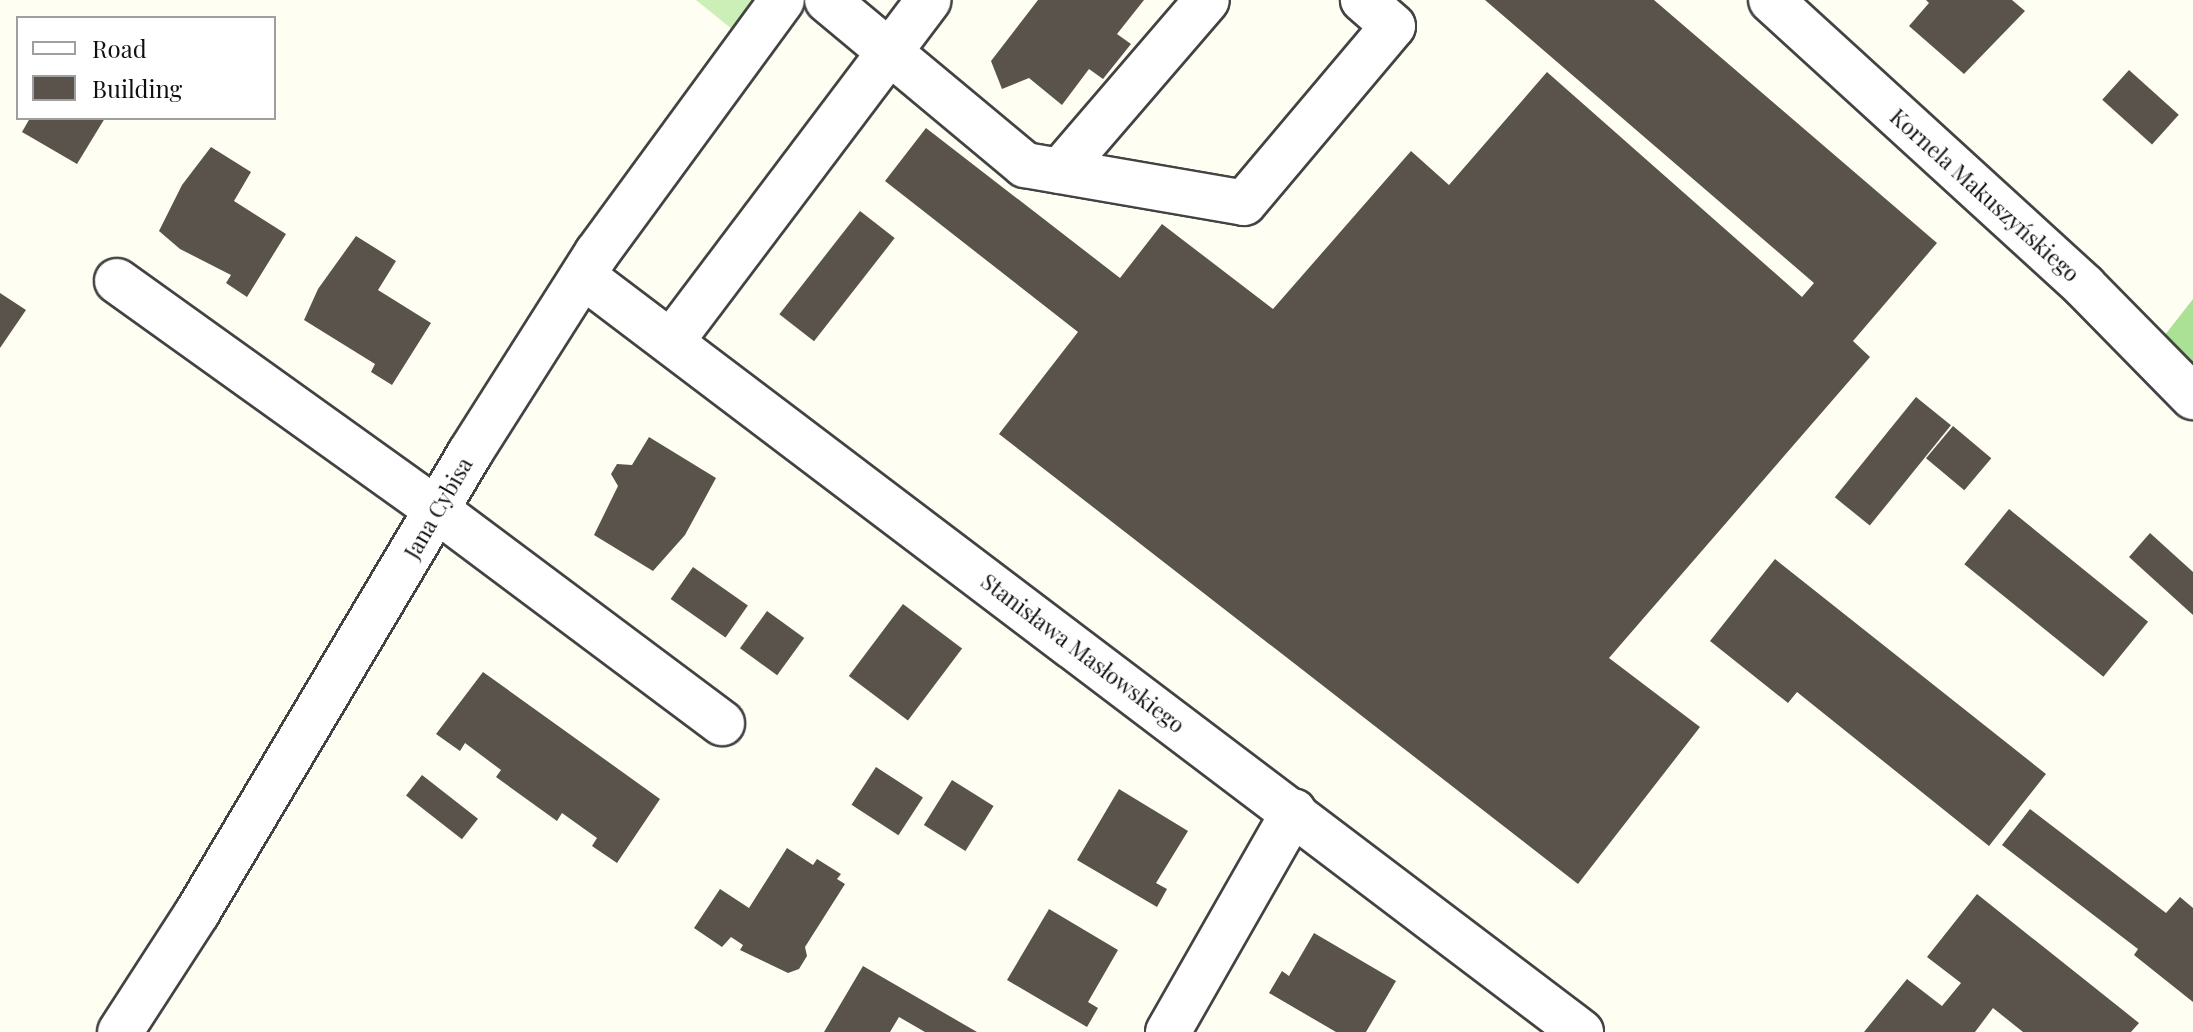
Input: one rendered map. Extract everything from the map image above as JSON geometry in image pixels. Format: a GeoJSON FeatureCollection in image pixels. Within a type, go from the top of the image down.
{"type":"FeatureCollection","features":[{"type":"Feature","properties":{"kind":"street","name":"Jana Cybisa"},"geometry":{"type":"LineString","coordinates":[[120,1032],[197,913],[437,510],[583,276],[782,0]]}},
{"type":"Feature","properties":{"kind":"street"},"geometry":{"type":"LineString","coordinates":[[827,0],[1025,165],[1244,203],[1393,26],[1363,0]]}},
{"type":"Feature","properties":{"kind":"street"},"geometry":{"type":"LineString","coordinates":[[671,342],[929,0]]}},
{"type":"Feature","properties":{"kind":"street"},"geometry":{"type":"LineString","coordinates":[[1060,171],[1207,0]]}},
{"type":"Feature","properties":{"kind":"street","name":"Kornela Makuszyńskiego"},"geometry":{"type":"LineString","coordinates":[[1784,5],[2084,286],[2193,397]]}},
{"type":"Feature","properties":{"kind":"street","name":"Stanisława Masłowskiego"},"geometry":{"type":"LineString","coordinates":[[583,276],[1294,811],[1581,1032]]}},
{"type":"Feature","properties":{"kind":"street"},"geometry":{"type":"LineString","coordinates":[[117,281],[437,510],[722,723]]}},
{"type":"Feature","properties":{"kind":"street"},"geometry":{"type":"LineString","coordinates":[[1168,1032],[1294,811]]}},
{"type":"Feature","properties":{"kind":"green space"},"geometry":{"type":"Polygon","coordinates":[[[696,0],[782,0],[748,42],[696,0]]]}},
{"type":"Feature","properties":{"kind":"green space"},"geometry":{"type":"Polygon","coordinates":[[[2193,299],[2193,397],[2150,354],[2193,299]]]}},
{"type":"Feature","properties":{"kind":"building"},"geometry":{"type":"Polygon","coordinates":[[[1038,0],[1144,0],[1117,34],[1131,44],[1103,79],[1089,69],[1062,105],[1029,78],[1002,89],[991,61],[1038,0]]]}},
{"type":"Feature","properties":{"kind":"building"},"geometry":{"type":"Polygon","coordinates":[[[1485,0],[1654,0],[1937,243],[1853,341],[1870,357],[1609,658],[1700,727],[1578,884],[999,434],[1078,332],[885,181],[926,128],[1120,278],[1162,224],[1273,309],[1411,151],[1449,185],[1547,72],[1802,297],[1814,283],[1485,0]]]}},
{"type":"Feature","properties":{"kind":"building"},"geometry":{"type":"Polygon","coordinates":[[[1926,0],[2012,0],[2025,11],[1964,74],[1909,26],[1929,3],[1926,0]]]}},
{"type":"Feature","properties":{"kind":"building"},"geometry":{"type":"Polygon","coordinates":[[[2129,70],[2179,115],[2152,145],[2102,100],[2129,70]]]}},
{"type":"Feature","properties":{"kind":"building"},"geometry":{"type":"Polygon","coordinates":[[[29,120],[104,120],[77,164],[22,132],[29,120]]]}},
{"type":"Feature","properties":{"kind":"building"},"geometry":{"type":"Polygon","coordinates":[[[211,147],[251,172],[234,201],[286,234],[247,297],[226,283],[231,275],[180,249],[159,231],[182,185],[211,147]]]}},
{"type":"Feature","properties":{"kind":"building"},"geometry":{"type":"Polygon","coordinates":[[[860,211],[895,238],[814,341],[779,314],[860,211]]]}},
{"type":"Feature","properties":{"kind":"building"},"geometry":{"type":"Polygon","coordinates":[[[356,236],[396,261],[378,290],[431,323],[392,385],[371,372],[375,364],[304,320],[318,289],[356,236]]]}},
{"type":"Feature","properties":{"kind":"building"},"geometry":{"type":"Polygon","coordinates":[[[0,293],[26,310],[0,348],[0,293]]]}},
{"type":"Feature","properties":{"kind":"building"},"geometry":{"type":"Polygon","coordinates":[[[1916,397],[1951,425],[1870,526],[1835,497],[1916,397]]]}},
{"type":"Feature","properties":{"kind":"building"},"geometry":{"type":"Polygon","coordinates":[[[1953,426],[1991,458],[1964,490],[1926,458],[1953,426]]]}},
{"type":"Feature","properties":{"kind":"building"},"geometry":{"type":"Polygon","coordinates":[[[649,437],[716,478],[685,535],[653,571],[594,535],[618,486],[611,474],[617,464],[632,465],[649,437]]]}},
{"type":"Feature","properties":{"kind":"building"},"geometry":{"type":"Polygon","coordinates":[[[2009,509],[2148,622],[2103,677],[1964,564],[2009,509]]]}},
{"type":"Feature","properties":{"kind":"building"},"geometry":{"type":"Polygon","coordinates":[[[2150,533],[2193,572],[2193,615],[2129,557],[2150,533]]]}},
{"type":"Feature","properties":{"kind":"building"},"geometry":{"type":"Polygon","coordinates":[[[1775,559],[2046,774],[1989,846],[1797,692],[1788,703],[1710,641],[1775,559]]]}},
{"type":"Feature","properties":{"kind":"building"},"geometry":{"type":"Polygon","coordinates":[[[693,567],[748,605],[726,637],[671,599],[693,567]]]}},
{"type":"Feature","properties":{"kind":"building"},"geometry":{"type":"Polygon","coordinates":[[[903,604],[962,649],[908,720],[849,676],[903,604]]]}},
{"type":"Feature","properties":{"kind":"building"},"geometry":{"type":"Polygon","coordinates":[[[767,611],[804,638],[777,675],[740,648],[767,611]]]}},
{"type":"Feature","properties":{"kind":"building"},"geometry":{"type":"Polygon","coordinates":[[[483,672],[660,799],[617,863],[592,846],[597,838],[562,813],[557,821],[496,777],[501,770],[465,743],[460,751],[436,734],[483,672]]]}},
{"type":"Feature","properties":{"kind":"building"},"geometry":{"type":"Polygon","coordinates":[[[876,767],[923,797],[898,835],[851,805],[876,767]]]}},
{"type":"Feature","properties":{"kind":"building"},"geometry":{"type":"Polygon","coordinates":[[[422,775],[478,819],[462,839],[406,795],[422,775]]]}},
{"type":"Feature","properties":{"kind":"building"},"geometry":{"type":"Polygon","coordinates":[[[952,780],[994,806],[965,851],[924,825],[952,780]]]}},
{"type":"Feature","properties":{"kind":"building"},"geometry":{"type":"Polygon","coordinates":[[[1119,789],[1188,831],[1156,883],[1167,889],[1157,907],[1077,860],[1119,789]]]}},
{"type":"Feature","properties":{"kind":"building"},"geometry":{"type":"Polygon","coordinates":[[[2030,809],[2166,913],[2180,897],[2193,908],[2193,1002],[2134,955],[2138,949],[2002,845],[2030,809]]]}},
{"type":"Feature","properties":{"kind":"building"},"geometry":{"type":"Polygon","coordinates":[[[787,848],[813,865],[817,859],[841,874],[837,879],[845,884],[805,947],[807,956],[799,969],[788,973],[740,950],[743,945],[731,937],[722,947],[694,928],[720,889],[749,908],[787,848]]]}},
{"type":"Feature","properties":{"kind":"building"},"geometry":{"type":"Polygon","coordinates":[[[1977,894],[2139,1023],[2131,1032],[2023,1032],[1993,1008],[1975,1032],[1864,1032],[1907,979],[1942,1006],[1961,983],[1927,957],[1977,894]]]}},
{"type":"Feature","properties":{"kind":"building"},"geometry":{"type":"Polygon","coordinates":[[[1049,909],[1118,950],[1088,1002],[1098,1008],[1087,1027],[1007,980],[1049,909]]]}},
{"type":"Feature","properties":{"kind":"building"},"geometry":{"type":"Polygon","coordinates":[[[1314,933],[1396,981],[1366,1032],[1336,1032],[1269,993],[1282,971],[1289,976],[1314,933]]]}},
{"type":"Feature","properties":{"kind":"building"},"geometry":{"type":"Polygon","coordinates":[[[863,966],[977,1032],[925,1032],[899,1017],[890,1032],[824,1032],[863,966]]]}}]}
